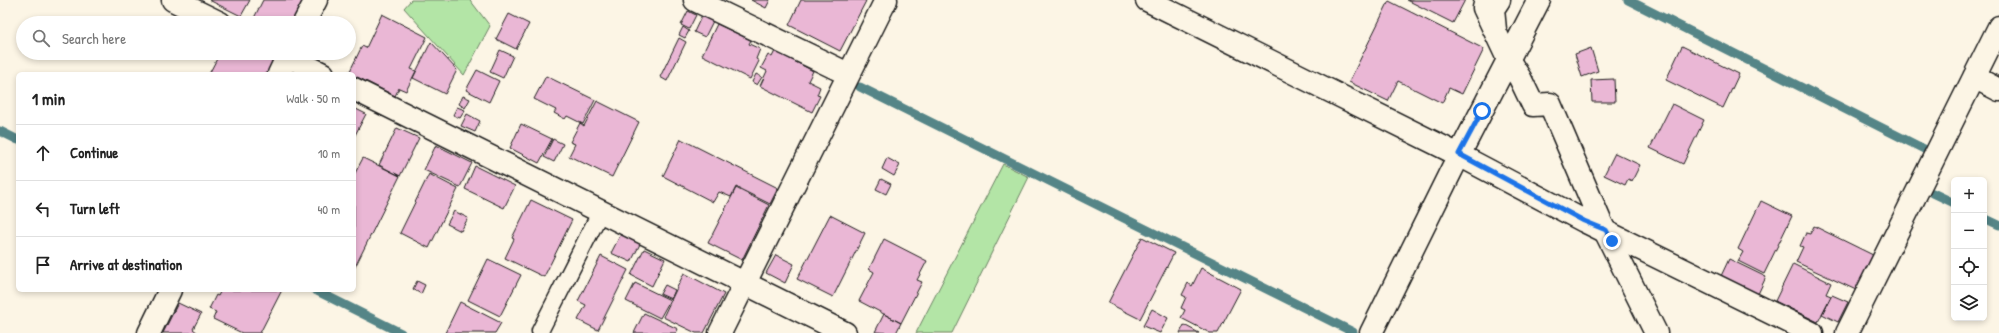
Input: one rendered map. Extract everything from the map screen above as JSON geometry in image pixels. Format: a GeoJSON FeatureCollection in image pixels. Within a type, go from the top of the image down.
{"type":"FeatureCollection","features":[{"type":"Feature","properties":{"kind":"street"},"geometry":{"type":"LineString","coordinates":[[173,0],[206,16]]}},
{"type":"Feature","properties":{"kind":"street"},"geometry":{"type":"LineString","coordinates":[[308,16],[316,0]]}},
{"type":"Feature","properties":{"kind":"street"},"geometry":{"type":"LineString","coordinates":[[695,0],[848,74]]}},
{"type":"Feature","properties":{"kind":"street"},"geometry":{"type":"LineString","coordinates":[[720,333],[886,0]]}},
{"type":"Feature","properties":{"kind":"street"},"geometry":{"type":"LineString","coordinates":[[1147,0],[1459,154],[1584,221],[1606,230],[1812,333]]}},
{"type":"Feature","properties":{"kind":"street"},"geometry":{"type":"LineString","coordinates":[[1486,0],[1484,8],[1520,78],[1532,105],[1550,104],[1606,230],[1656,333]]}},
{"type":"Feature","properties":{"kind":"street"},"geometry":{"type":"LineString","coordinates":[[1495,30],[1493,9],[1499,0]]}},
{"type":"Feature","properties":{"kind":"street"},"geometry":{"type":"LineString","coordinates":[[1371,333],[1459,154],[1526,28],[1539,0]]}},
{"type":"Feature","properties":{"kind":"street"},"geometry":{"type":"LineString","coordinates":[[1847,333],[1999,27]]}},
{"type":"Feature","properties":{"kind":"street"},"geometry":{"type":"LineString","coordinates":[[287,60],[318,72]]}},
{"type":"Feature","properties":{"kind":"street"},"geometry":{"type":"LineString","coordinates":[[1974,78],[1999,90]]}},
{"type":"Feature","properties":{"kind":"street"},"geometry":{"type":"LineString","coordinates":[[356,90],[845,333]]}},
{"type":"Feature","properties":{"kind":"street"},"geometry":{"type":"LineString","coordinates":[[149,333],[169,292]]}},
{"type":"Feature","properties":{"kind":"lane"},"geometry":{"type":"LineString","coordinates":[[540,331],[600,211]]}},
{"type":"Feature","properties":{"kind":"green space"},"geometry":{"type":"Polygon","coordinates":[[[411,0],[470,0],[490,26],[464,75],[404,8],[411,0]]]}},
{"type":"Feature","properties":{"kind":"green space"},"geometry":{"type":"Polygon","coordinates":[[[1003,164],[1029,177],[952,333],[916,333],[1003,164]]]}},
{"type":"Feature","properties":{"kind":"building"},"geometry":{"type":"Polygon","coordinates":[[[209,0],[250,0],[241,16],[209,0]]]}},
{"type":"Feature","properties":{"kind":"building"},"geometry":{"type":"Polygon","coordinates":[[[263,0],[304,0],[296,16],[255,16],[263,0]]]}},
{"type":"Feature","properties":{"kind":"building"},"geometry":{"type":"Polygon","coordinates":[[[751,0],[770,0],[766,8],[751,0]]]}},
{"type":"Feature","properties":{"kind":"building"},"geometry":{"type":"Polygon","coordinates":[[[801,0],[866,1],[840,51],[789,25],[801,0]]]}},
{"type":"Feature","properties":{"kind":"building"},"geometry":{"type":"Polygon","coordinates":[[[1407,0],[1465,0],[1453,23],[1407,0]]]}},
{"type":"Feature","properties":{"kind":"building"},"geometry":{"type":"Polygon","coordinates":[[[1389,1],[1484,49],[1462,94],[1449,88],[1442,103],[1398,81],[1388,101],[1349,82],[1389,1]]]}},
{"type":"Feature","properties":{"kind":"building"},"geometry":{"type":"Polygon","coordinates":[[[688,11],[696,15],[689,29],[681,25],[688,11]]]}},
{"type":"Feature","properties":{"kind":"building"},"geometry":{"type":"Polygon","coordinates":[[[382,14],[427,37],[411,69],[416,71],[406,91],[399,88],[395,96],[356,76],[356,72],[349,72],[362,46],[366,48],[382,14]]]}},
{"type":"Feature","properties":{"kind":"building"},"geometry":{"type":"Polygon","coordinates":[[[509,14],[529,24],[516,49],[496,39],[509,14]]]}},
{"type":"Feature","properties":{"kind":"building"},"geometry":{"type":"Polygon","coordinates":[[[702,15],[713,21],[705,37],[694,32],[702,15]]]}},
{"type":"Feature","properties":{"kind":"building"},"geometry":{"type":"Polygon","coordinates":[[[717,24],[751,40],[749,44],[760,49],[756,59],[759,61],[750,79],[702,55],[717,24]]]}},
{"type":"Feature","properties":{"kind":"building"},"geometry":{"type":"Polygon","coordinates":[[[683,27],[689,31],[685,38],[679,35],[683,27]]]}},
{"type":"Feature","properties":{"kind":"building"},"geometry":{"type":"Polygon","coordinates":[[[679,38],[686,42],[667,81],[660,77],[679,38]]]}},
{"type":"Feature","properties":{"kind":"building"},"geometry":{"type":"Polygon","coordinates":[[[431,42],[457,70],[445,94],[413,78],[431,42]]]}},
{"type":"Feature","properties":{"kind":"building"},"geometry":{"type":"Polygon","coordinates":[[[1682,46],[1739,74],[1723,108],[1666,80],[1682,46]]]}},
{"type":"Feature","properties":{"kind":"building"},"geometry":{"type":"Polygon","coordinates":[[[1591,48],[1598,71],[1582,77],[1575,54],[1591,48]]]}},
{"type":"Feature","properties":{"kind":"building"},"geometry":{"type":"Polygon","coordinates":[[[500,50],[513,56],[503,78],[490,72],[500,50]]]}},
{"type":"Feature","properties":{"kind":"building"},"geometry":{"type":"Polygon","coordinates":[[[775,51],[813,71],[808,81],[820,87],[817,95],[820,96],[812,112],[760,86],[767,71],[761,68],[768,55],[772,57],[775,51]]]}},
{"type":"Feature","properties":{"kind":"building"},"geometry":{"type":"Polygon","coordinates":[[[216,60],[275,60],[269,72],[210,72],[216,60]]]}},
{"type":"Feature","properties":{"kind":"building"},"geometry":{"type":"Polygon","coordinates":[[[477,70],[499,81],[489,102],[466,90],[477,70]]]}},
{"type":"Feature","properties":{"kind":"building"},"geometry":{"type":"Polygon","coordinates":[[[756,74],[762,77],[757,85],[752,82],[756,74]]]}},
{"type":"Feature","properties":{"kind":"building"},"geometry":{"type":"Polygon","coordinates":[[[546,76],[595,100],[583,124],[567,116],[565,119],[554,113],[556,110],[534,99],[546,76]]]}},
{"type":"Feature","properties":{"kind":"building"},"geometry":{"type":"Polygon","coordinates":[[[1614,79],[1615,102],[1592,102],[1591,80],[1614,79]]]}},
{"type":"Feature","properties":{"kind":"building"},"geometry":{"type":"Polygon","coordinates":[[[463,96],[470,99],[465,108],[459,104],[463,96]]]}},
{"type":"Feature","properties":{"kind":"building"},"geometry":{"type":"Polygon","coordinates":[[[597,101],[639,122],[612,177],[569,156],[575,144],[570,142],[580,123],[584,126],[597,101]]]}},
{"type":"Feature","properties":{"kind":"building"},"geometry":{"type":"Polygon","coordinates":[[[1672,104],[1704,120],[1683,164],[1650,148],[1672,104]]]}},
{"type":"Feature","properties":{"kind":"building"},"geometry":{"type":"Polygon","coordinates":[[[457,107],[465,110],[460,118],[453,115],[457,107]]]}},
{"type":"Feature","properties":{"kind":"building"},"geometry":{"type":"Polygon","coordinates":[[[356,109],[366,114],[356,133],[356,109]]]}},
{"type":"Feature","properties":{"kind":"building"},"geometry":{"type":"Polygon","coordinates":[[[467,114],[480,121],[475,132],[461,126],[467,114]]]}},
{"type":"Feature","properties":{"kind":"building"},"geometry":{"type":"Polygon","coordinates":[[[521,124],[552,139],[539,163],[510,148],[521,124]]]}},
{"type":"Feature","properties":{"kind":"building"},"geometry":{"type":"Polygon","coordinates":[[[397,128],[419,138],[400,176],[379,165],[397,128]]]}},
{"type":"Feature","properties":{"kind":"building"},"geometry":{"type":"Polygon","coordinates":[[[553,139],[563,144],[554,162],[544,157],[553,139]]]}},
{"type":"Feature","properties":{"kind":"building"},"geometry":{"type":"Polygon","coordinates":[[[681,139],[778,188],[770,204],[736,187],[731,197],[719,192],[713,202],[663,176],[681,139]]]}},
{"type":"Feature","properties":{"kind":"building"},"geometry":{"type":"Polygon","coordinates":[[[436,145],[472,163],[460,187],[424,170],[436,145]]]}},
{"type":"Feature","properties":{"kind":"building"},"geometry":{"type":"Polygon","coordinates":[[[1615,153],[1640,165],[1632,181],[1628,179],[1625,185],[1604,175],[1615,153]]]}},
{"type":"Feature","properties":{"kind":"building"},"geometry":{"type":"Polygon","coordinates":[[[363,158],[400,176],[356,265],[356,171],[363,158]]]}},
{"type":"Feature","properties":{"kind":"building"},"geometry":{"type":"Polygon","coordinates":[[[887,158],[900,165],[894,176],[882,169],[887,158]]]}},
{"type":"Feature","properties":{"kind":"building"},"geometry":{"type":"Polygon","coordinates":[[[475,166],[515,186],[504,208],[465,189],[475,166]]]}},
{"type":"Feature","properties":{"kind":"building"},"geometry":{"type":"Polygon","coordinates":[[[429,174],[458,189],[429,248],[400,233],[429,174]]]}},
{"type":"Feature","properties":{"kind":"building"},"geometry":{"type":"Polygon","coordinates":[[[881,179],[891,184],[886,194],[876,189],[881,179]]]}},
{"type":"Feature","properties":{"kind":"building"},"geometry":{"type":"Polygon","coordinates":[[[736,188],[769,205],[742,260],[708,243],[736,188]]]}},
{"type":"Feature","properties":{"kind":"building"},"geometry":{"type":"Polygon","coordinates":[[[531,200],[572,220],[544,277],[505,258],[514,239],[512,238],[531,200]]]}},
{"type":"Feature","properties":{"kind":"building"},"geometry":{"type":"Polygon","coordinates":[[[1761,201],[1792,216],[1764,274],[1738,261],[1743,252],[1738,249],[1761,201]]]}},
{"type":"Feature","properties":{"kind":"building"},"geometry":{"type":"Polygon","coordinates":[[[454,211],[468,218],[461,231],[447,224],[454,211]]]}},
{"type":"Feature","properties":{"kind":"building"},"geometry":{"type":"Polygon","coordinates":[[[830,215],[865,233],[833,297],[797,279],[830,215]]]}},
{"type":"Feature","properties":{"kind":"building"},"geometry":{"type":"Polygon","coordinates":[[[1814,226],[1873,255],[1856,290],[1796,262],[1803,247],[1800,246],[1806,233],[1810,234],[1814,226]]]}},
{"type":"Feature","properties":{"kind":"building"},"geometry":{"type":"Polygon","coordinates":[[[622,232],[641,242],[631,262],[611,253],[622,232]]]}},
{"type":"Feature","properties":{"kind":"building"},"geometry":{"type":"Polygon","coordinates":[[[1142,237],[1174,253],[1140,319],[1108,303],[1142,237]]]}},
{"type":"Feature","properties":{"kind":"building"},"geometry":{"type":"Polygon","coordinates":[[[884,239],[927,261],[917,280],[922,282],[901,323],[859,301],[874,272],[869,269],[884,239]]]}},
{"type":"Feature","properties":{"kind":"building"},"geometry":{"type":"Polygon","coordinates":[[[644,249],[665,259],[652,286],[631,275],[644,249]]]}},
{"type":"Feature","properties":{"kind":"building"},"geometry":{"type":"Polygon","coordinates":[[[776,255],[794,264],[785,283],[766,273],[776,255]]]}},
{"type":"Feature","properties":{"kind":"building"},"geometry":{"type":"Polygon","coordinates":[[[601,256],[628,270],[598,330],[578,320],[586,305],[578,301],[601,256]]]}},
{"type":"Feature","properties":{"kind":"building"},"geometry":{"type":"Polygon","coordinates":[[[488,259],[521,275],[500,316],[468,300],[488,259]]]}},
{"type":"Feature","properties":{"kind":"building"},"geometry":{"type":"Polygon","coordinates":[[[1729,259],[1766,277],[1758,294],[1721,276],[1729,259]]]}},
{"type":"Feature","properties":{"kind":"building"},"geometry":{"type":"Polygon","coordinates":[[[1793,264],[1831,283],[1826,294],[1831,296],[1818,322],[1775,301],[1793,264]]]}},
{"type":"Feature","properties":{"kind":"building"},"geometry":{"type":"Polygon","coordinates":[[[1201,268],[1241,289],[1218,333],[1210,333],[1181,318],[1185,310],[1181,308],[1186,297],[1182,295],[1188,283],[1192,286],[1201,268]]]}},
{"type":"Feature","properties":{"kind":"building"},"geometry":{"type":"Polygon","coordinates":[[[684,273],[724,294],[704,333],[696,333],[663,317],[684,273]]]}},
{"type":"Feature","properties":{"kind":"building"},"geometry":{"type":"Polygon","coordinates":[[[417,281],[425,285],[421,294],[413,289],[417,281]]]}},
{"type":"Feature","properties":{"kind":"building"},"geometry":{"type":"Polygon","coordinates":[[[635,283],[670,300],[660,318],[626,301],[635,283]]]}},
{"type":"Feature","properties":{"kind":"building"},"geometry":{"type":"Polygon","coordinates":[[[665,285],[675,290],[671,299],[660,294],[665,285]]]}},
{"type":"Feature","properties":{"kind":"building"},"geometry":{"type":"Polygon","coordinates":[[[220,292],[281,292],[260,333],[242,333],[213,319],[216,312],[209,309],[216,295],[218,296],[220,292]]]}},
{"type":"Feature","properties":{"kind":"building"},"geometry":{"type":"Polygon","coordinates":[[[1832,295],[1848,302],[1838,322],[1822,314],[1832,295]]]}},
{"type":"Feature","properties":{"kind":"building"},"geometry":{"type":"Polygon","coordinates":[[[460,302],[501,323],[495,333],[445,333],[460,302]]]}},
{"type":"Feature","properties":{"kind":"building"},"geometry":{"type":"Polygon","coordinates":[[[178,303],[201,314],[193,329],[198,333],[163,333],[178,303]]]}},
{"type":"Feature","properties":{"kind":"building"},"geometry":{"type":"Polygon","coordinates":[[[1152,309],[1168,318],[1160,333],[1143,326],[1152,309]]]}},
{"type":"Feature","properties":{"kind":"building"},"geometry":{"type":"Polygon","coordinates":[[[644,313],[678,329],[676,333],[634,333],[644,313]]]}},
{"type":"Feature","properties":{"kind":"building"},"geometry":{"type":"Polygon","coordinates":[[[884,314],[901,323],[896,333],[875,332],[884,314]]]}},
{"type":"Feature","properties":{"kind":"building"},"geometry":{"type":"Polygon","coordinates":[[[1184,325],[1199,333],[1180,333],[1184,325]]]}},
{"type":"Feature","properties":{"kind":"waterway"},"geometry":{"type":"LineString","coordinates":[[1628,0],[1926,150]]}},
{"type":"Feature","properties":{"kind":"waterway"},"geometry":{"type":"LineString","coordinates":[[860,87],[1353,332]]}},
{"type":"Feature","properties":{"kind":"waterway"},"geometry":{"type":"LineString","coordinates":[[0,131],[16,139]]}},
{"type":"Feature","properties":{"kind":"waterway"},"geometry":{"type":"LineString","coordinates":[[1933,193],[1951,202]]}},
{"type":"Feature","properties":{"kind":"waterway"},"geometry":{"type":"LineString","coordinates":[[1987,219],[1999,225]]}},
{"type":"Feature","properties":{"kind":"waterway"},"geometry":{"type":"LineString","coordinates":[[319,292],[401,333]]}},
{"type":"Feature","properties":{"kind":"route"},"geometry":{"type":"LineString","coordinates":[[1482,111],[1459,154],[1584,221],[1606,230],[1612,241]]}}]}
